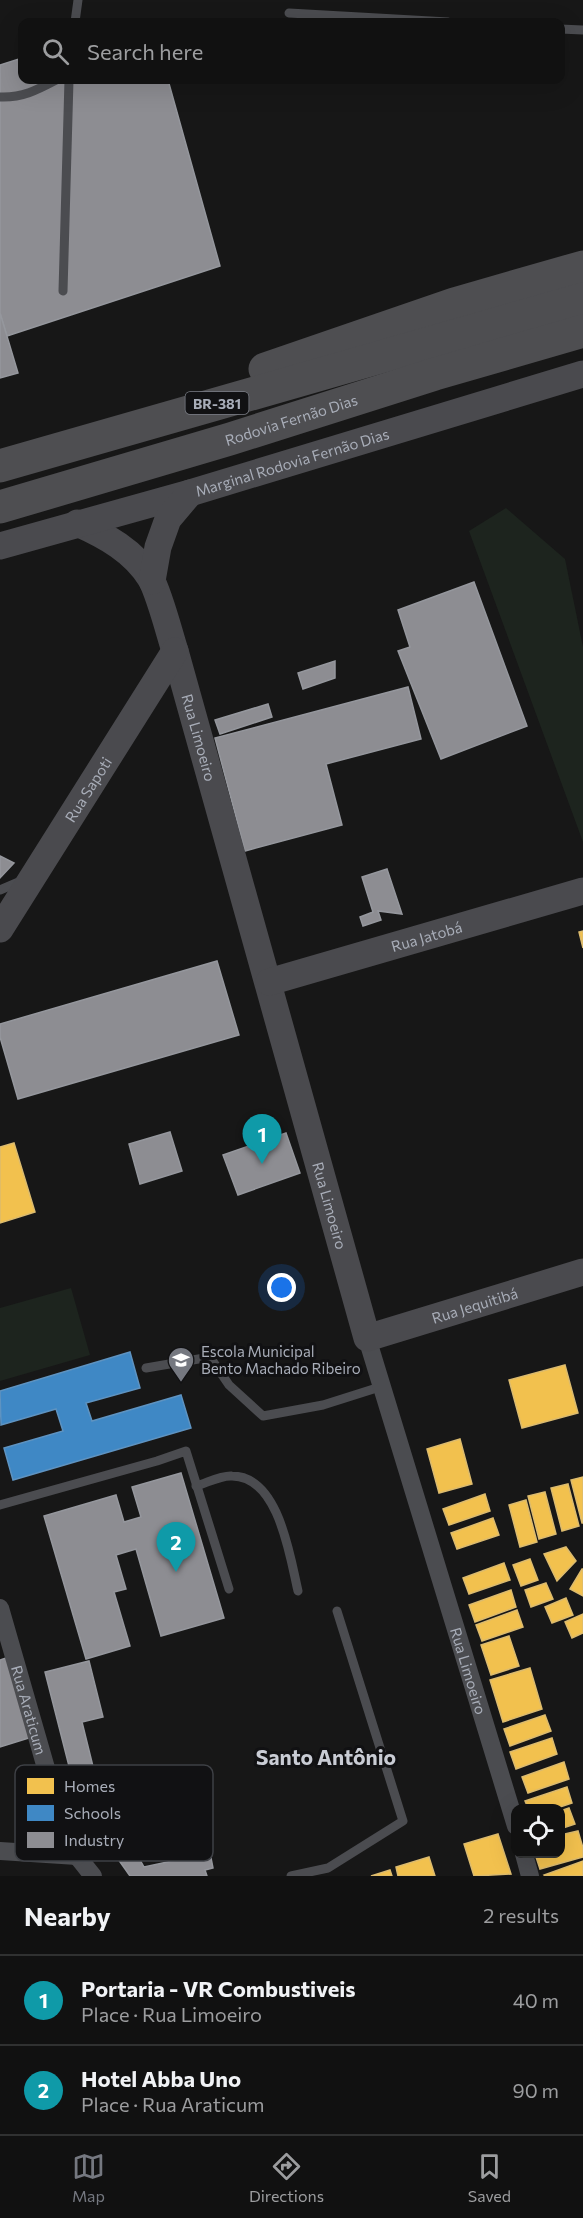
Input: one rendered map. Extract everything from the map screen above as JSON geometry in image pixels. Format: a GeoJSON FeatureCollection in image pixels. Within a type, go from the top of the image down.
{"type":"FeatureCollection","features":[{"type":"Feature","properties":{"kind":"highway"},"geometry":{"type":"LineString","coordinates":[[98,438],[291,358],[454,304],[583,267]]}},
{"type":"Feature","properties":{"kind":"highway","name":"BR-381"},"geometry":{"type":"LineString","coordinates":[[0,466],[583,299]]}},
{"type":"Feature","properties":{"kind":"highway","name":"Rodovia Fernão Dias"},"geometry":{"type":"LineString","coordinates":[[0,507],[583,331]]}},
{"type":"Feature","properties":{"kind":"street","name":"Marginal Rodovia Fernão Dias"},"geometry":{"type":"LineString","coordinates":[[0,546],[190,493],[583,374]]}},
{"type":"Feature","properties":{"kind":"street","name":"Rua Limoeiro"},"geometry":{"type":"LineString","coordinates":[[152,580],[158,547],[168,519],[190,493]]}},
{"type":"Feature","properties":{"kind":"street","name":"Rua Limoeiro"},"geometry":{"type":"LineString","coordinates":[[77,523],[101,534],[133,556],[152,580],[175,651],[269,982],[367,1338],[511,1810]]}},
{"type":"Feature","properties":{"kind":"street","name":"Rua Sapoti"},"geometry":{"type":"LineString","coordinates":[[0,928],[175,651]]}},
{"type":"Feature","properties":{"kind":"street","name":"Rua Jatobá"},"geometry":{"type":"LineString","coordinates":[[269,982],[583,891]]}},
{"type":"Feature","properties":{"kind":"street","name":"Rua Jequitibá"},"geometry":{"type":"LineString","coordinates":[[367,1338],[583,1272]]}},
{"type":"Feature","properties":{"kind":"street","name":"Rua Araticum"},"geometry":{"type":"LineString","coordinates":[[0,1608],[45,1765]]}},
{"type":"Feature","properties":{"kind":"street"},"geometry":{"type":"LineString","coordinates":[[0,1851],[15,1852]]}},
{"type":"Feature","properties":{"kind":"street"},"geometry":{"type":"LineString","coordinates":[[525,1858],[530,1876]]}},
{"type":"Feature","properties":{"kind":"street","name":"Rua Araticum"},"geometry":{"type":"LineString","coordinates":[[81,1861],[93,1876]]}},
{"type":"Feature","properties":{"kind":"lane"},"geometry":{"type":"LineString","coordinates":[[76,18],[78,0]]}},
{"type":"Feature","properties":{"kind":"lane"},"geometry":{"type":"LineString","coordinates":[[289,13],[377,18]]}},
{"type":"Feature","properties":{"kind":"lane"},"geometry":{"type":"LineString","coordinates":[[565,29],[583,30]]}},
{"type":"Feature","properties":{"kind":"lane"},"geometry":{"type":"LineString","coordinates":[[0,97],[16,97],[48,84]]}},
{"type":"Feature","properties":{"kind":"lane"},"geometry":{"type":"LineString","coordinates":[[63,291],[69,84]]}},
{"type":"Feature","properties":{"kind":"lane"},"geometry":{"type":"LineString","coordinates":[[0,890],[34,875]]}},
{"type":"Feature","properties":{"kind":"lane"},"geometry":{"type":"LineString","coordinates":[[146,1368],[210,1357],[230,1385],[263,1416],[323,1405],[382,1386]]}},
{"type":"Feature","properties":{"kind":"lane"},"geometry":{"type":"LineString","coordinates":[[0,1505],[186,1451],[229,1589]]}},
{"type":"Feature","properties":{"kind":"lane"},"geometry":{"type":"LineString","coordinates":[[196,1486],[231,1475],[249,1480],[269,1496],[287,1540],[298,1591]]}},
{"type":"Feature","properties":{"kind":"lane"},"geometry":{"type":"LineString","coordinates":[[291,1876],[328,1868],[403,1821],[338,1611]]}},
{"type":"Feature","properties":{"kind":"shaded area"},"geometry":{"type":"Polygon","coordinates":[[[506,508],[565,559],[583,647],[583,842],[469,531],[506,508]]]}},
{"type":"Feature","properties":{"kind":"shaded area"},"geometry":{"type":"Polygon","coordinates":[[[71,1288],[90,1355],[0,1381],[0,1308],[71,1288]]]}},
{"type":"Feature","properties":{"kind":"building: Homes"},"geometry":{"type":"Polygon","coordinates":[[[583,931],[583,948],[579,932],[583,931]]]}},
{"type":"Feature","properties":{"kind":"building: Homes"},"geometry":{"type":"Polygon","coordinates":[[[14,1143],[35,1212],[0,1223],[0,1147],[14,1143]]]}},
{"type":"Feature","properties":{"kind":"building: Homes"},"geometry":{"type":"Polygon","coordinates":[[[565,1365],[578,1413],[522,1428],[509,1380],[565,1365]]]}},
{"type":"Feature","properties":{"kind":"building: Homes"},"geometry":{"type":"Polygon","coordinates":[[[460,1439],[472,1484],[439,1493],[427,1449],[460,1439]]]}},
{"type":"Feature","properties":{"kind":"building: Homes"},"geometry":{"type":"Polygon","coordinates":[[[583,1477],[583,1523],[582,1523],[571,1480],[583,1477]]]}},
{"type":"Feature","properties":{"kind":"building: Homes"},"geometry":{"type":"Polygon","coordinates":[[[568,1484],[579,1526],[562,1531],[551,1488],[568,1484]]]}},
{"type":"Feature","properties":{"kind":"building: Homes"},"geometry":{"type":"Polygon","coordinates":[[[545,1492],[556,1534],[539,1539],[528,1496],[545,1492]]]}},
{"type":"Feature","properties":{"kind":"building: Homes"},"geometry":{"type":"Polygon","coordinates":[[[485,1494],[490,1511],[449,1525],[443,1509],[485,1494]]]}},
{"type":"Feature","properties":{"kind":"building: Homes"},"geometry":{"type":"Polygon","coordinates":[[[526,1500],[537,1542],[520,1547],[509,1505],[526,1500]]]}},
{"type":"Feature","properties":{"kind":"building: Homes"},"geometry":{"type":"Polygon","coordinates":[[[493,1518],[499,1535],[457,1549],[451,1533],[493,1518]]]}},
{"type":"Feature","properties":{"kind":"building: Homes"},"geometry":{"type":"Polygon","coordinates":[[[566,1547],[576,1561],[557,1581],[544,1554],[566,1547]]]}},
{"type":"Feature","properties":{"kind":"building: Homes"},"geometry":{"type":"Polygon","coordinates":[[[530,1559],[538,1580],[521,1586],[513,1565],[530,1559]]]}},
{"type":"Feature","properties":{"kind":"building: Homes"},"geometry":{"type":"Polygon","coordinates":[[[504,1563],[510,1580],[469,1594],[463,1578],[504,1563]]]}},
{"type":"Feature","properties":{"kind":"building: Homes"},"geometry":{"type":"Polygon","coordinates":[[[583,1569],[583,1596],[570,1589],[583,1569]]]}},
{"type":"Feature","properties":{"kind":"building: Homes"},"geometry":{"type":"Polygon","coordinates":[[[546,1583],[553,1599],[531,1607],[525,1590],[546,1583]]]}},
{"type":"Feature","properties":{"kind":"building: Homes"},"geometry":{"type":"Polygon","coordinates":[[[511,1590],[516,1607],[475,1622],[469,1605],[511,1590]]]}},
{"type":"Feature","properties":{"kind":"building: Homes"},"geometry":{"type":"Polygon","coordinates":[[[566,1598],[573,1615],[552,1623],[545,1607],[566,1598]]]}},
{"type":"Feature","properties":{"kind":"building: Homes"},"geometry":{"type":"Polygon","coordinates":[[[517,1610],[523,1627],[482,1641],[476,1625],[517,1610]]]}},
{"type":"Feature","properties":{"kind":"building: Homes"},"geometry":{"type":"Polygon","coordinates":[[[583,1614],[583,1633],[572,1638],[565,1622],[583,1614]]]}},
{"type":"Feature","properties":{"kind":"building: Homes"},"geometry":{"type":"Polygon","coordinates":[[[509,1636],[519,1666],[491,1675],[481,1645],[509,1636]]]}},
{"type":"Feature","properties":{"kind":"building: Homes"},"geometry":{"type":"Polygon","coordinates":[[[530,1668],[542,1709],[503,1722],[490,1680],[530,1668]]]}},
{"type":"Feature","properties":{"kind":"building: Homes"},"geometry":{"type":"Polygon","coordinates":[[[545,1715],[551,1731],[510,1746],[504,1729],[545,1715]]]}},
{"type":"Feature","properties":{"kind":"building: Homes"},"geometry":{"type":"Polygon","coordinates":[[[552,1738],[557,1754],[516,1769],[510,1752],[552,1738]]]}},
{"type":"Feature","properties":{"kind":"building: Homes"},"geometry":{"type":"Polygon","coordinates":[[[564,1762],[569,1779],[528,1793],[522,1777],[564,1762]]]}},
{"type":"Feature","properties":{"kind":"building: Homes"},"geometry":{"type":"Polygon","coordinates":[[[567,1787],[572,1803],[565,1805],[526,1804],[525,1801],[567,1787]]]}},
{"type":"Feature","properties":{"kind":"building: Homes"},"geometry":{"type":"Polygon","coordinates":[[[569,1808],[575,1824],[565,1827],[565,1809],[569,1808]]]}},
{"type":"Feature","properties":{"kind":"building: Homes"},"geometry":{"type":"Polygon","coordinates":[[[578,1831],[583,1857],[540,1869],[536,1858],[565,1858],[565,1834],[578,1831]]]}},
{"type":"Feature","properties":{"kind":"building: Homes"},"geometry":{"type":"Polygon","coordinates":[[[498,1834],[511,1874],[474,1876],[464,1844],[498,1834]]]}},
{"type":"Feature","properties":{"kind":"building: Homes"},"geometry":{"type":"Polygon","coordinates":[[[429,1857],[435,1876],[398,1876],[396,1867],[429,1857]]]}},
{"type":"Feature","properties":{"kind":"building: Homes"},"geometry":{"type":"Polygon","coordinates":[[[583,1861],[583,1876],[544,1875],[583,1861]]]}},
{"type":"Feature","properties":{"kind":"building: Homes"},"geometry":{"type":"Polygon","coordinates":[[[390,1870],[392,1876],[371,1876],[390,1870]]]}},
{"type":"Feature","properties":{"kind":"building: Schools"},"geometry":{"type":"Polygon","coordinates":[[[130,1352],[140,1388],[86,1403],[92,1421],[181,1395],[191,1428],[13,1480],[4,1448],[63,1431],[56,1409],[1,1425],[0,1391],[130,1352]]]}},
{"type":"Feature","properties":{"kind":"building: Industry"},"geometry":{"type":"Polygon","coordinates":[[[18,59],[18,84],[169,84],[220,266],[7,336],[0,313],[0,65],[18,59]]]}},
{"type":"Feature","properties":{"kind":"building: Industry"},"geometry":{"type":"Polygon","coordinates":[[[0,313],[18,373],[0,378],[0,313]]]}},
{"type":"Feature","properties":{"kind":"building: Industry"},"geometry":{"type":"Polygon","coordinates":[[[474,582],[527,726],[441,759],[398,651],[410,647],[398,610],[474,582]]]}},
{"type":"Feature","properties":{"kind":"building: Industry"},"geometry":{"type":"Polygon","coordinates":[[[335,661],[335,678],[303,689],[298,673],[335,661]]]}},
{"type":"Feature","properties":{"kind":"building: Industry"},"geometry":{"type":"Polygon","coordinates":[[[408,687],[421,739],[326,764],[342,825],[245,851],[215,738],[408,687]]]}},
{"type":"Feature","properties":{"kind":"building: Industry"},"geometry":{"type":"Polygon","coordinates":[[[268,704],[272,717],[220,734],[215,720],[268,704]]]}},
{"type":"Feature","properties":{"kind":"building: Industry"},"geometry":{"type":"Polygon","coordinates":[[[0,856],[14,863],[0,878],[0,856]]]}},
{"type":"Feature","properties":{"kind":"building: Industry"},"geometry":{"type":"Polygon","coordinates":[[[387,869],[402,914],[378,911],[381,920],[363,926],[360,917],[373,912],[362,877],[387,869]]]}},
{"type":"Feature","properties":{"kind":"building: Industry"},"geometry":{"type":"Polygon","coordinates":[[[217,961],[239,1035],[18,1099],[0,1037],[0,1024],[217,961]]]}},
{"type":"Feature","properties":{"kind":"building: Industry"},"geometry":{"type":"Polygon","coordinates":[[[170,1132],[182,1171],[140,1184],[129,1144],[170,1132]]]}},
{"type":"Feature","properties":{"kind":"building: Industry"},"geometry":{"type":"Polygon","coordinates":[[[286,1133],[300,1173],[238,1195],[223,1155],[286,1133]]]}},
{"type":"Feature","properties":{"kind":"building: Industry"},"geometry":{"type":"Polygon","coordinates":[[[181,1473],[224,1618],[161,1636],[136,1549],[116,1555],[126,1589],[114,1592],[130,1646],[86,1659],[44,1516],[116,1495],[124,1522],[141,1517],[132,1487],[181,1473]]]}},
{"type":"Feature","properties":{"kind":"building: Industry"},"geometry":{"type":"Polygon","coordinates":[[[6,1658],[32,1737],[0,1747],[0,1660],[6,1658]]]}},
{"type":"Feature","properties":{"kind":"building: Industry"},"geometry":{"type":"Polygon","coordinates":[[[89,1661],[103,1717],[82,1722],[93,1765],[69,1765],[45,1672],[89,1661]]]}},
{"type":"Feature","properties":{"kind":"building: Industry"},"geometry":{"type":"Polygon","coordinates":[[[119,1861],[141,1861],[144,1867],[172,1861],[212,1861],[213,1868],[205,1870],[207,1876],[130,1876],[119,1861]]]}},
{"type":"Feature","properties":{"kind":"place","name":"Portaria - VR Combustiveis"},"geometry":{"type":"Point","coordinates":[262,1164]}},
{"type":"Feature","properties":{"kind":"place","name":"Escola Municipal Bento Machado Ribeiro"},"geometry":{"type":"Point","coordinates":[181,1383]}},
{"type":"Feature","properties":{"kind":"place","name":"Hotel Abba Uno"},"geometry":{"type":"Point","coordinates":[176,1572]}},
{"type":"Feature","properties":{"kind":"district","name":"Santo Antônio"},"geometry":{"type":"Point","coordinates":[326,1756]}}]}
